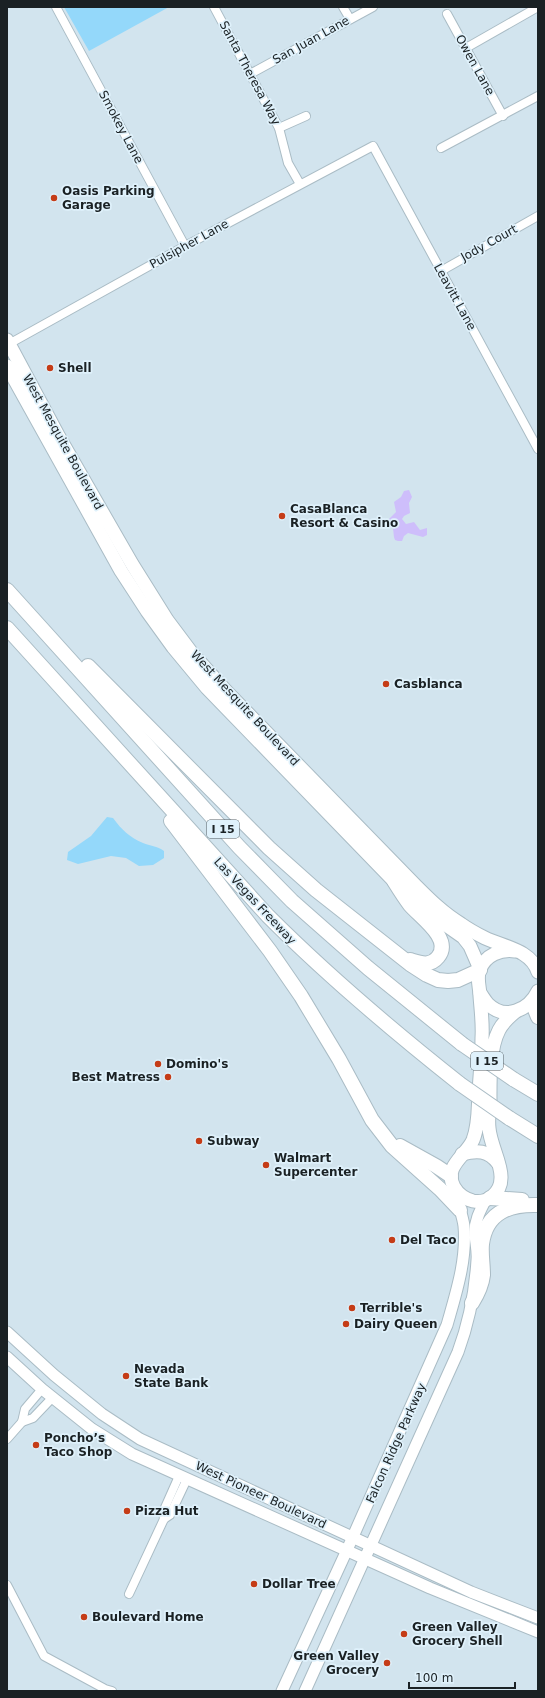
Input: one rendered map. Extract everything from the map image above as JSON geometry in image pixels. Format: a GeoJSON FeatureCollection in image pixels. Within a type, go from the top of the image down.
{"type":"FeatureCollection","features":[{"type":"Feature","properties":{"kind":"highway"},"geometry":{"type":"LineString","coordinates":[[7,589],[51,629],[269,848],[316,890],[410,964],[427,975],[438,980],[448,981],[458,980],[480,970]]}},
{"type":"Feature","properties":{"kind":"highway","name":"Las Vegas Freeway"},"geometry":{"type":"LineString","coordinates":[[7,589],[255,863],[292,900],[368,968],[462,1044],[513,1079],[538,1094]]}},
{"type":"Feature","properties":{"kind":"highway","name":"Las Vegas Freeway"},"geometry":{"type":"LineString","coordinates":[[7,628],[268,916],[304,953],[413,1047],[460,1084],[538,1136]]}},
{"type":"Feature","properties":{"kind":"highway"},"geometry":{"type":"LineString","coordinates":[[110,741],[270,951],[301,996],[339,1059],[372,1120],[392,1146],[440,1189],[460,1210]]}},
{"type":"Feature","properties":{"kind":"highway"},"geometry":{"type":"LineString","coordinates":[[394,881],[409,904],[439,936],[442,945],[442,952],[438,958],[432,962],[418,964],[405,960]]}},
{"type":"Feature","properties":{"kind":"highway"},"geometry":{"type":"LineString","coordinates":[[530,1002],[538,1017]]}},
{"type":"Feature","properties":{"kind":"highway"},"geometry":{"type":"LineString","coordinates":[[386,1138],[436,1166],[452,1180]]}},
{"type":"Feature","properties":{"kind":"highway"},"geometry":{"type":"LineString","coordinates":[[488,1199],[538,1202]]}},
{"type":"Feature","properties":{"kind":"highway"},"geometry":{"type":"LineString","coordinates":[[472,1303],[483,1276],[482,1244],[485,1230],[492,1220],[508,1208],[525,1204],[538,1205]]}},
{"type":"Feature","properties":{"kind":"main road","name":"West Mesquite Boulevard"},"geometry":{"type":"LineString","coordinates":[[8,343],[59,437],[151,596],[172,626],[209,673],[411,881],[444,912],[461,925],[485,938],[517,951]]}},
{"type":"Feature","properties":{"kind":"main road","name":"West Mesquite Boulevard"},"geometry":{"type":"LineString","coordinates":[[7,366],[121,570],[147,611],[173,647],[207,688],[394,881],[423,909],[463,937],[470,946],[480,970]]}},
{"type":"Feature","properties":{"kind":"main road"},"geometry":{"type":"LineString","coordinates":[[43,431],[59,437]]}},
{"type":"Feature","properties":{"kind":"main road"},"geometry":{"type":"LineString","coordinates":[[488,1199],[474,1201],[467,1199],[460,1195],[452,1180],[452,1169],[455,1162],[473,1141],[478,1123],[482,1038],[480,993],[478,982],[480,970],[488,958],[499,952],[508,950],[517,951],[525,955],[536,966]]}},
{"type":"Feature","properties":{"kind":"main road"},"geometry":{"type":"LineString","coordinates":[[480,993],[488,1005],[501,1011],[530,1002]]}},
{"type":"Feature","properties":{"kind":"main road","name":"Falcon Ridge Parkway"},"geometry":{"type":"LineString","coordinates":[[305,1691],[458,1352],[467,1328],[472,1303],[477,1258],[475,1232],[477,1217],[488,1199],[499,1186],[502,1178],[493,1149],[489,1128],[493,1045],[499,1029],[505,1020],[530,1002]]}},
{"type":"Feature","properties":{"kind":"main road"},"geometry":{"type":"LineString","coordinates":[[462,1154],[480,1151],[493,1157],[498,1163]]}},
{"type":"Feature","properties":{"kind":"main road","name":"Falcon Ridge Parkway"},"geometry":{"type":"LineString","coordinates":[[282,1691],[353,1538],[447,1325],[456,1294],[465,1252],[464,1225],[452,1180]]}},
{"type":"Feature","properties":{"kind":"main road","name":"West Pioneer Boulevard"},"geometry":{"type":"LineString","coordinates":[[7,1332],[54,1375],[102,1414],[140,1439],[353,1538],[538,1618]]}},
{"type":"Feature","properties":{"kind":"main road","name":"West Pioneer Boulevard"},"geometry":{"type":"LineString","coordinates":[[7,1357],[42,1389],[92,1429],[132,1454],[457,1599],[538,1632]]}},
{"type":"Feature","properties":{"kind":"main road"},"geometry":{"type":"LineString","coordinates":[[42,1389],[54,1375]]}},
{"type":"Feature","properties":{"kind":"main road"},"geometry":{"type":"LineString","coordinates":[[52,1397],[65,1384]]}},
{"type":"Feature","properties":{"kind":"main road"},"geometry":{"type":"LineString","coordinates":[[457,1599],[462,1594],[489,1598]]}},
{"type":"Feature","properties":{"kind":"street","name":"Smokey Lane"},"geometry":{"type":"LineString","coordinates":[[56,7],[185,246]]}},
{"type":"Feature","properties":{"kind":"street","name":"Santa Theresa Way"},"geometry":{"type":"LineString","coordinates":[[214,7],[279,128],[288,163],[300,184]]}},
{"type":"Feature","properties":{"kind":"street"},"geometry":{"type":"LineString","coordinates":[[343,7],[350,19]]}},
{"type":"Feature","properties":{"kind":"street","name":"San Juan Lane"},"geometry":{"type":"LineString","coordinates":[[250,74],[373,7]]}},
{"type":"Feature","properties":{"kind":"street"},"geometry":{"type":"LineString","coordinates":[[466,48],[538,7]]}},
{"type":"Feature","properties":{"kind":"street","name":"Owen Lane"},"geometry":{"type":"LineString","coordinates":[[447,14],[503,116]]}},
{"type":"Feature","properties":{"kind":"street"},"geometry":{"type":"LineString","coordinates":[[441,148],[538,96]]}},
{"type":"Feature","properties":{"kind":"street"},"geometry":{"type":"LineString","coordinates":[[279,128],[306,116]]}},
{"type":"Feature","properties":{"kind":"street","name":"Pulsipher Lane"},"geometry":{"type":"LineString","coordinates":[[8,343],[185,246],[373,146]]}},
{"type":"Feature","properties":{"kind":"street","name":"Leavitt Lane"},"geometry":{"type":"LineString","coordinates":[[373,146],[538,448]]}},
{"type":"Feature","properties":{"kind":"street","name":"Jody Court"},"geometry":{"type":"LineString","coordinates":[[441,270],[538,216]]}},
{"type":"Feature","properties":{"kind":"street"},"geometry":{"type":"LineString","coordinates":[[7,1440],[22,1422],[25,1410],[42,1389]]}},
{"type":"Feature","properties":{"kind":"street"},"geometry":{"type":"LineString","coordinates":[[22,1422],[34,1418],[52,1397]]}},
{"type":"Feature","properties":{"kind":"street"},"geometry":{"type":"LineString","coordinates":[[129,1594],[164,1519],[163,1512],[183,1477]]}},
{"type":"Feature","properties":{"kind":"street"},"geometry":{"type":"LineString","coordinates":[[7,1585],[44,1656],[105,1689],[112,1691]]}},
{"type":"Feature","properties":{"kind":"shaded area"},"geometry":{"type":"Polygon","coordinates":[[[64,7],[169,7],[89,51],[64,7]]]}},
{"type":"Feature","properties":{"kind":"shaded area"},"geometry":{"type":"Polygon","coordinates":[[[409,490],[412,497],[409,503],[410,513],[402,519],[406,524],[414,522],[420,530],[427,528],[427,535],[423,537],[408,533],[404,536],[402,541],[398,541],[395,540],[393,529],[388,524],[388,520],[396,512],[394,502],[401,497],[404,491],[409,490]]]}},
{"type":"Feature","properties":{"kind":"shaded area"},"geometry":{"type":"Polygon","coordinates":[[[107,817],[113,818],[130,836],[164,851],[164,858],[153,865],[139,866],[126,858],[111,856],[78,864],[67,860],[68,852],[91,836],[107,817]]]}},
{"type":"Feature","properties":{"kind":"place","name":"Oasis Parking Garage"},"geometry":{"type":"Point","coordinates":[54,198]}},
{"type":"Feature","properties":{"kind":"place","name":"Shell"},"geometry":{"type":"Point","coordinates":[50,368]}},
{"type":"Feature","properties":{"kind":"place","name":"CasaBlanca Resort & Casino"},"geometry":{"type":"Point","coordinates":[282,516]}},
{"type":"Feature","properties":{"kind":"place","name":"Casblanca"},"geometry":{"type":"Point","coordinates":[386,684]}},
{"type":"Feature","properties":{"kind":"place","name":"Domino's"},"geometry":{"type":"Point","coordinates":[158,1064]}},
{"type":"Feature","properties":{"kind":"place","name":"Best Matress"},"geometry":{"type":"Point","coordinates":[168,1077]}},
{"type":"Feature","properties":{"kind":"place","name":"Subway"},"geometry":{"type":"Point","coordinates":[199,1141]}},
{"type":"Feature","properties":{"kind":"place","name":"Walmart Supercenter"},"geometry":{"type":"Point","coordinates":[266,1165]}},
{"type":"Feature","properties":{"kind":"place","name":"Del Taco"},"geometry":{"type":"Point","coordinates":[392,1240]}},
{"type":"Feature","properties":{"kind":"place","name":"Terrible's"},"geometry":{"type":"Point","coordinates":[352,1308]}},
{"type":"Feature","properties":{"kind":"place","name":"Dairy Queen"},"geometry":{"type":"Point","coordinates":[346,1324]}},
{"type":"Feature","properties":{"kind":"place","name":"Nevada State Bank"},"geometry":{"type":"Point","coordinates":[126,1376]}},
{"type":"Feature","properties":{"kind":"place","name":"Poncho’s Taco Shop"},"geometry":{"type":"Point","coordinates":[36,1445]}},
{"type":"Feature","properties":{"kind":"place","name":"Pizza Hut"},"geometry":{"type":"Point","coordinates":[127,1511]}},
{"type":"Feature","properties":{"kind":"place","name":"Dollar Tree"},"geometry":{"type":"Point","coordinates":[254,1584]}},
{"type":"Feature","properties":{"kind":"place","name":"Boulevard Home"},"geometry":{"type":"Point","coordinates":[84,1617]}},
{"type":"Feature","properties":{"kind":"place","name":"Green Valley Grocery Shell"},"geometry":{"type":"Point","coordinates":[404,1634]}},
{"type":"Feature","properties":{"kind":"place","name":"Green Valley Grocery"},"geometry":{"type":"Point","coordinates":[387,1663]}}]}
